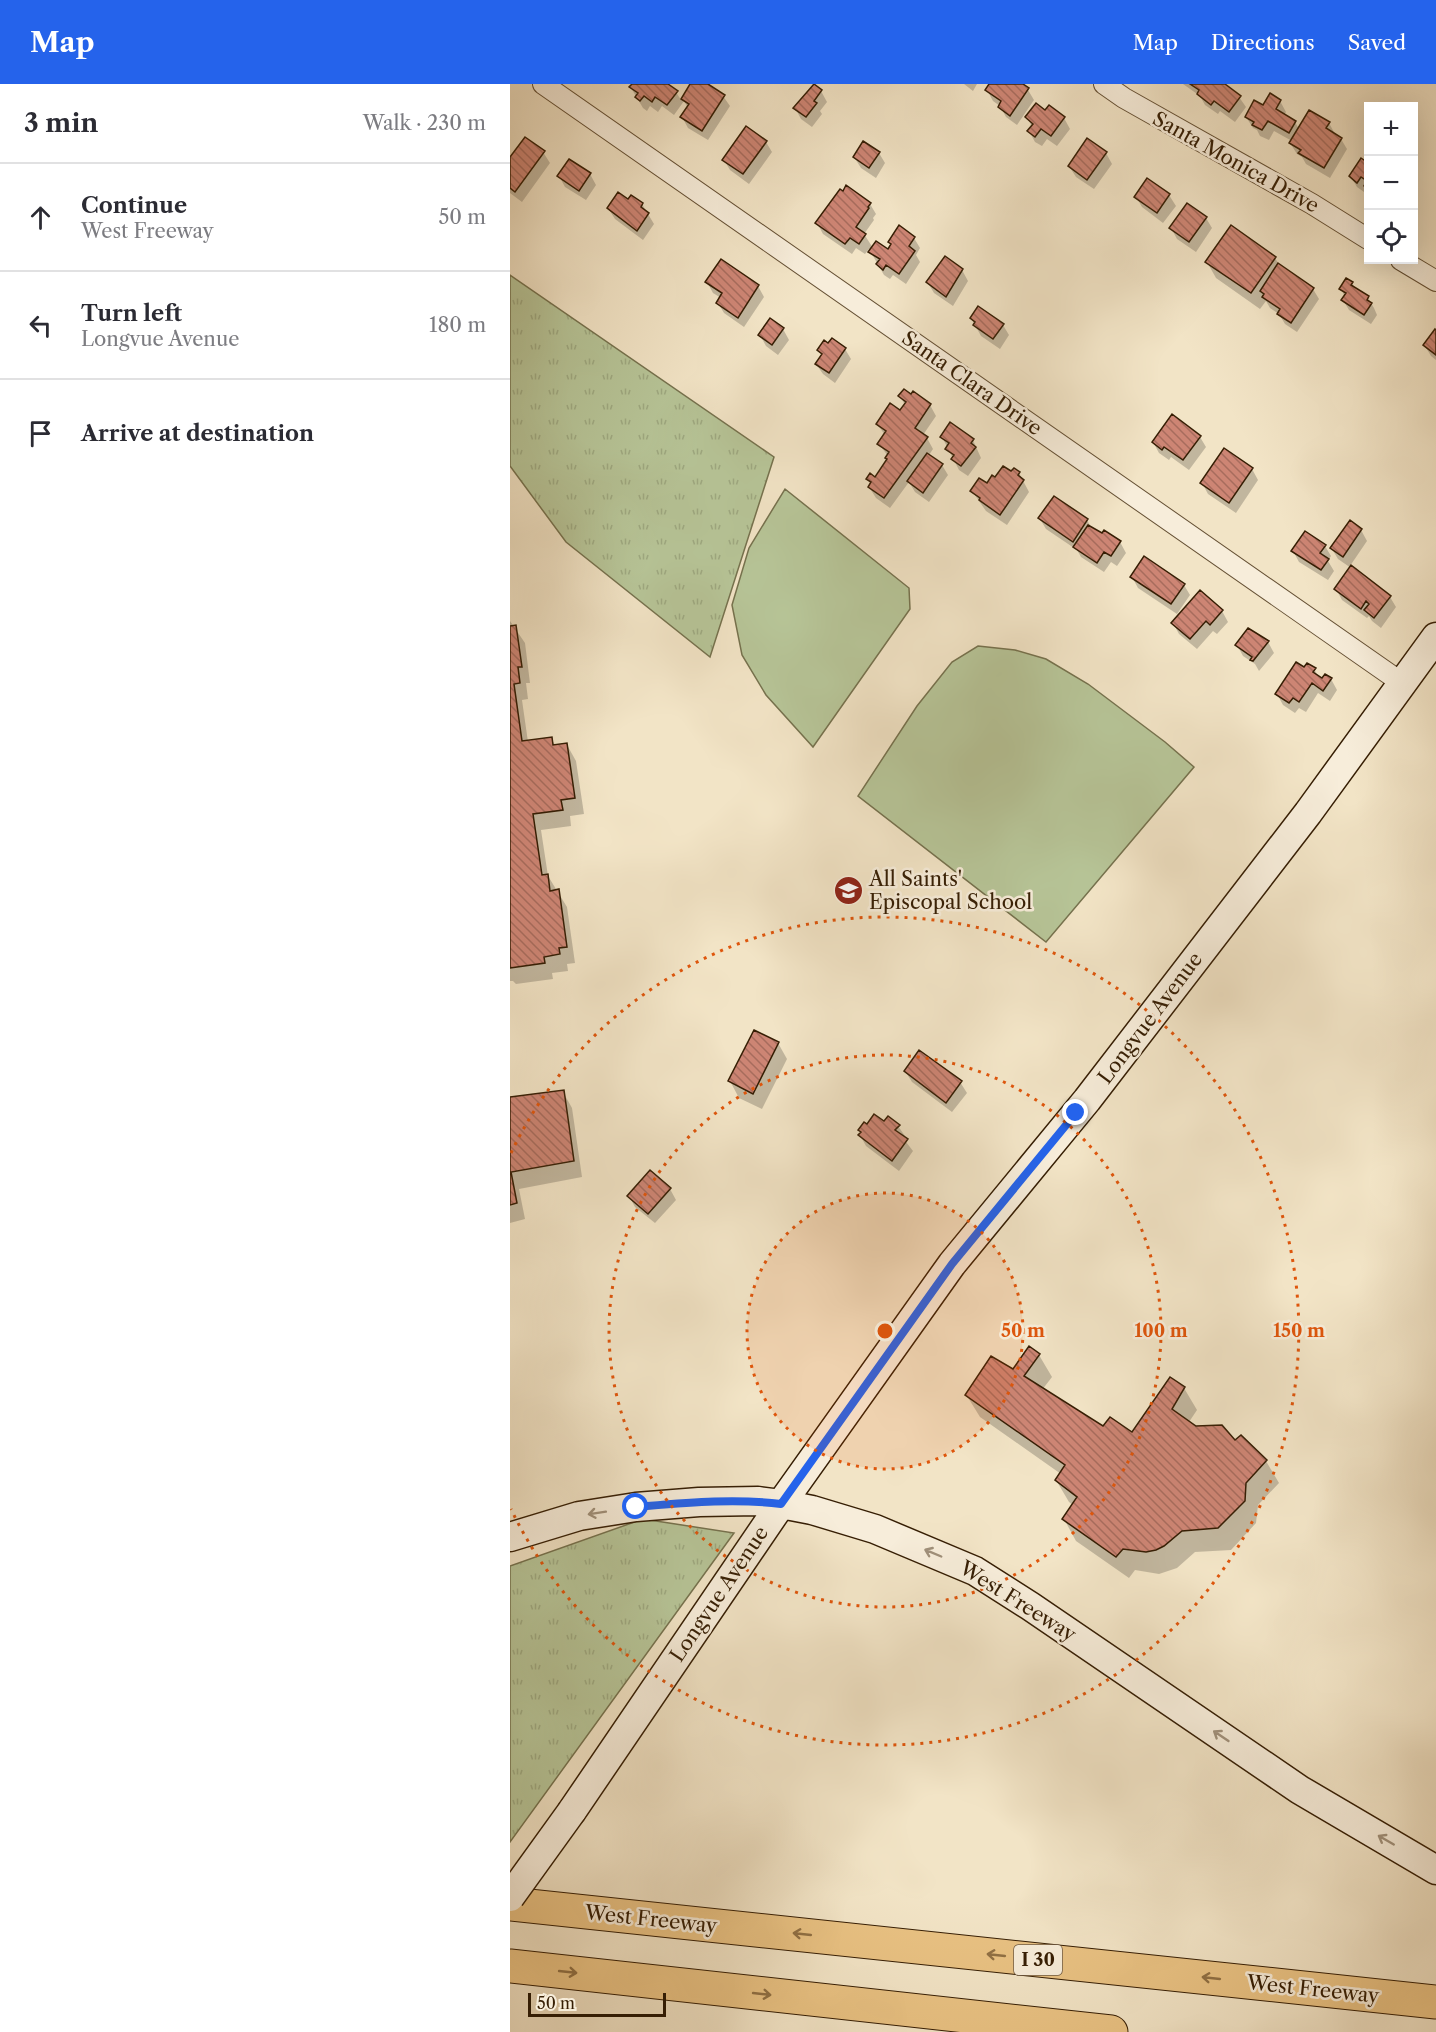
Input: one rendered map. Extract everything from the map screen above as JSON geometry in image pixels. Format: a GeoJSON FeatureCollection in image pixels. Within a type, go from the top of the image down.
{"type":"FeatureCollection","features":[{"type":"Feature","properties":{"kind":"highway"},"geometry":{"type":"LineString","coordinates":[[510,1887],[588,1895],[639,1917]]}},
{"type":"Feature","properties":{"kind":"highway","name":"West Freeway"},"geometry":{"type":"LineString","coordinates":[[510,1904],[1436,2002]]}},
{"type":"Feature","properties":{"kind":"highway"},"geometry":{"type":"LineString","coordinates":[[510,1966],[1111,2032]]}},
{"type":"Feature","properties":{"kind":"main road","name":"Longvue Avenue"},"geometry":{"type":"LineString","coordinates":[[510,1897],[781,1504],[952,1264],[1094,1091],[1308,813],[1436,637]]}},
{"type":"Feature","properties":{"kind":"main road","name":"West Freeway"},"geometry":{"type":"LineString","coordinates":[[510,1537],[579,1516],[636,1507],[699,1502],[758,1501],[781,1504],[812,1510],[875,1529],[975,1571],[1040,1612],[1300,1790],[1436,1870]]}},
{"type":"Feature","properties":{"kind":"street","name":"Santa Clara Drive"},"geometry":{"type":"LineString","coordinates":[[543,84],[1402,683]]}},
{"type":"Feature","properties":{"kind":"street","name":"Santa Monica Drive"},"geometry":{"type":"LineString","coordinates":[[1104,84],[1124,98],[1312,204],[1364,236]]}},
{"type":"Feature","properties":{"kind":"street"},"geometry":{"type":"LineString","coordinates":[[1408,264],[1436,281]]}},
{"type":"Feature","properties":{"kind":"green space"},"geometry":{"type":"Polygon","coordinates":[[[510,275],[774,457],[710,657],[566,542],[510,466],[510,275]]]}},
{"type":"Feature","properties":{"kind":"green space"},"geometry":{"type":"Polygon","coordinates":[[[785,489],[909,588],[910,609],[813,747],[766,695],[742,655],[732,605],[749,548],[785,489]]]}},
{"type":"Feature","properties":{"kind":"green space"},"geometry":{"type":"Polygon","coordinates":[[[978,646],[1015,650],[1046,659],[1088,684],[1165,742],[1194,767],[1046,942],[858,796],[917,706],[952,662],[978,646]]]}},
{"type":"Feature","properties":{"kind":"green space"},"geometry":{"type":"Polygon","coordinates":[[[643,1519],[734,1533],[510,1842],[510,1566],[643,1519]]]}},
{"type":"Feature","properties":{"kind":"building"},"geometry":{"type":"Polygon","coordinates":[[[632,84],[668,84],[678,91],[667,105],[655,97],[652,102],[644,96],[640,101],[635,97],[638,93],[629,87],[632,84]]]}},
{"type":"Feature","properties":{"kind":"building"},"geometry":{"type":"Polygon","coordinates":[[[690,84],[708,84],[725,95],[702,131],[680,117],[689,104],[681,99],[690,84]]]}},
{"type":"Feature","properties":{"kind":"building"},"geometry":{"type":"Polygon","coordinates":[[[814,84],[822,90],[814,101],[817,103],[806,117],[793,108],[814,84]]]}},
{"type":"Feature","properties":{"kind":"building"},"geometry":{"type":"Polygon","coordinates":[[[989,84],[1023,84],[1029,88],[1010,116],[998,107],[1001,101],[985,90],[989,84]]]}},
{"type":"Feature","properties":{"kind":"building"},"geometry":{"type":"Polygon","coordinates":[[[1190,84],[1225,84],[1241,96],[1229,112],[1214,101],[1211,105],[1197,94],[1199,90],[1190,84]]]}},
{"type":"Feature","properties":{"kind":"building"},"geometry":{"type":"Polygon","coordinates":[[[1270,93],[1281,100],[1276,109],[1296,121],[1289,133],[1268,121],[1262,130],[1252,125],[1254,122],[1245,117],[1254,100],[1263,105],[1270,93]]]}},
{"type":"Feature","properties":{"kind":"building"},"geometry":{"type":"Polygon","coordinates":[[[1036,103],[1045,110],[1049,105],[1065,117],[1051,136],[1041,129],[1035,137],[1027,131],[1033,124],[1025,117],[1036,103]]]}},
{"type":"Feature","properties":{"kind":"building"},"geometry":{"type":"Polygon","coordinates":[[[1309,110],[1330,122],[1326,128],[1342,138],[1324,168],[1298,153],[1301,150],[1289,143],[1309,110]]]}},
{"type":"Feature","properties":{"kind":"building"},"geometry":{"type":"Polygon","coordinates":[[[746,126],[767,141],[743,174],[722,160],[746,126]]]}},
{"type":"Feature","properties":{"kind":"building"},"geometry":{"type":"Polygon","coordinates":[[[525,137],[545,151],[515,192],[510,188],[510,157],[525,137]]]}},
{"type":"Feature","properties":{"kind":"building"},"geometry":{"type":"Polygon","coordinates":[[[1087,138],[1107,152],[1087,180],[1068,166],[1087,138]]]}},
{"type":"Feature","properties":{"kind":"building"},"geometry":{"type":"Polygon","coordinates":[[[863,141],[880,152],[869,168],[853,157],[863,141]]]}},
{"type":"Feature","properties":{"kind":"building"},"geometry":{"type":"Polygon","coordinates":[[[1361,158],[1364,160],[1364,179],[1361,177],[1357,183],[1349,176],[1361,158]]]}},
{"type":"Feature","properties":{"kind":"building"},"geometry":{"type":"Polygon","coordinates":[[[569,159],[591,173],[579,191],[557,176],[569,159]]]}},
{"type":"Feature","properties":{"kind":"building"},"geometry":{"type":"Polygon","coordinates":[[[1147,178],[1170,194],[1157,213],[1134,197],[1147,178]]]}},
{"type":"Feature","properties":{"kind":"building"},"geometry":{"type":"Polygon","coordinates":[[[846,185],[871,203],[856,227],[866,234],[859,244],[850,238],[845,244],[815,223],[840,189],[843,191],[846,185]]]}},
{"type":"Feature","properties":{"kind":"building"},"geometry":{"type":"Polygon","coordinates":[[[618,192],[628,199],[631,195],[643,203],[641,207],[649,213],[637,231],[607,208],[618,192]]]}},
{"type":"Feature","properties":{"kind":"building"},"geometry":{"type":"Polygon","coordinates":[[[1187,203],[1207,217],[1189,242],[1169,228],[1187,203]]]}},
{"type":"Feature","properties":{"kind":"building"},"geometry":{"type":"Polygon","coordinates":[[[899,225],[915,237],[909,246],[915,251],[899,274],[886,265],[883,270],[876,264],[880,259],[868,252],[876,241],[888,249],[891,244],[888,242],[899,225]]]}},
{"type":"Feature","properties":{"kind":"building"},"geometry":{"type":"Polygon","coordinates":[[[1231,225],[1276,257],[1251,293],[1205,262],[1231,225]]]}},
{"type":"Feature","properties":{"kind":"building"},"geometry":{"type":"Polygon","coordinates":[[[945,256],[963,269],[946,297],[926,282],[945,256]]]}},
{"type":"Feature","properties":{"kind":"building"},"geometry":{"type":"Polygon","coordinates":[[[721,259],[759,285],[738,318],[716,303],[722,293],[705,282],[721,259]]]}},
{"type":"Feature","properties":{"kind":"building"},"geometry":{"type":"Polygon","coordinates":[[[1278,263],[1314,288],[1291,323],[1277,314],[1280,309],[1262,297],[1264,294],[1260,291],[1278,263]]]}},
{"type":"Feature","properties":{"kind":"building"},"geometry":{"type":"Polygon","coordinates":[[[1346,278],[1353,282],[1351,285],[1369,296],[1367,300],[1372,303],[1364,315],[1341,300],[1346,293],[1339,289],[1346,278]]]}},
{"type":"Feature","properties":{"kind":"building"},"geometry":{"type":"Polygon","coordinates":[[[978,306],[1004,324],[993,339],[973,325],[975,322],[970,318],[978,306]]]}},
{"type":"Feature","properties":{"kind":"building"},"geometry":{"type":"Polygon","coordinates":[[[770,318],[784,328],[772,345],[758,335],[770,318]]]}},
{"type":"Feature","properties":{"kind":"building"},"geometry":{"type":"Polygon","coordinates":[[[1436,330],[1436,355],[1423,345],[1436,330]]]}},
{"type":"Feature","properties":{"kind":"building"},"geometry":{"type":"Polygon","coordinates":[[[832,338],[846,348],[829,373],[815,364],[822,354],[817,350],[824,340],[828,343],[832,338]]]}},
{"type":"Feature","properties":{"kind":"building"},"geometry":{"type":"Polygon","coordinates":[[[904,389],[911,394],[913,391],[931,404],[915,428],[928,437],[884,498],[868,487],[871,482],[866,479],[870,473],[875,477],[889,452],[877,444],[886,431],[876,424],[890,403],[900,410],[906,402],[898,396],[904,389]]]}},
{"type":"Feature","properties":{"kind":"building"},"geometry":{"type":"Polygon","coordinates":[[[1172,414],[1201,436],[1183,460],[1164,447],[1162,450],[1152,442],[1172,414]]]}},
{"type":"Feature","properties":{"kind":"building"},"geometry":{"type":"Polygon","coordinates":[[[950,422],[974,439],[971,443],[976,447],[961,466],[951,459],[954,455],[945,449],[949,443],[940,437],[950,422]]]}},
{"type":"Feature","properties":{"kind":"building"},"geometry":{"type":"Polygon","coordinates":[[[1224,448],[1253,468],[1229,503],[1200,483],[1224,448]]]}},
{"type":"Feature","properties":{"kind":"building"},"geometry":{"type":"Polygon","coordinates":[[[927,453],[943,464],[923,493],[907,481],[927,453]]]}},
{"type":"Feature","properties":{"kind":"building"},"geometry":{"type":"Polygon","coordinates":[[[1003,466],[1011,471],[1014,468],[1020,472],[1018,475],[1024,480],[1000,515],[970,491],[979,478],[987,483],[992,475],[995,477],[1003,466]]]}},
{"type":"Feature","properties":{"kind":"building"},"geometry":{"type":"Polygon","coordinates":[[[1054,496],[1088,519],[1073,542],[1038,518],[1054,496]]]}},
{"type":"Feature","properties":{"kind":"building"},"geometry":{"type":"Polygon","coordinates":[[[1350,520],[1362,529],[1343,557],[1330,548],[1350,520]]]}},
{"type":"Feature","properties":{"kind":"building"},"geometry":{"type":"Polygon","coordinates":[[[1088,525],[1102,533],[1104,530],[1121,541],[1111,556],[1104,552],[1097,563],[1073,547],[1088,525]]]}},
{"type":"Feature","properties":{"kind":"building"},"geometry":{"type":"Polygon","coordinates":[[[1305,531],[1326,545],[1320,553],[1329,559],[1321,570],[1291,551],[1305,531]]]}},
{"type":"Feature","properties":{"kind":"building"},"geometry":{"type":"Polygon","coordinates":[[[1144,556],[1185,584],[1171,604],[1130,577],[1144,556]]]}},
{"type":"Feature","properties":{"kind":"building"},"geometry":{"type":"Polygon","coordinates":[[[1351,565],[1391,596],[1374,618],[1364,610],[1369,604],[1366,601],[1361,609],[1334,589],[1351,565]]]}},
{"type":"Feature","properties":{"kind":"building"},"geometry":{"type":"Polygon","coordinates":[[[1200,590],[1223,610],[1210,625],[1206,621],[1190,639],[1171,623],[1200,590]]]}},
{"type":"Feature","properties":{"kind":"building"},"geometry":{"type":"Polygon","coordinates":[[[516,625],[522,667],[518,667],[520,683],[514,684],[522,741],[552,737],[553,745],[567,743],[575,798],[561,800],[563,810],[533,814],[542,875],[548,874],[550,891],[559,889],[567,947],[559,948],[560,954],[544,957],[545,963],[510,968],[510,626],[516,625]]]}},
{"type":"Feature","properties":{"kind":"building"},"geometry":{"type":"Polygon","coordinates":[[[1248,628],[1269,641],[1253,661],[1250,660],[1252,657],[1235,645],[1248,628]]]}},
{"type":"Feature","properties":{"kind":"building"},"geometry":{"type":"Polygon","coordinates":[[[1296,662],[1304,667],[1307,663],[1316,668],[1313,672],[1322,678],[1325,674],[1332,678],[1323,691],[1312,683],[1299,702],[1293,698],[1289,703],[1275,694],[1296,662]]]}},
{"type":"Feature","properties":{"kind":"building"},"geometry":{"type":"Polygon","coordinates":[[[754,1030],[779,1042],[753,1094],[728,1081],[754,1030]]]}},
{"type":"Feature","properties":{"kind":"building"},"geometry":{"type":"Polygon","coordinates":[[[919,1050],[962,1081],[946,1103],[904,1071],[919,1050]]]}},
{"type":"Feature","properties":{"kind":"building"},"geometry":{"type":"Polygon","coordinates":[[[564,1090],[574,1161],[511,1172],[517,1203],[510,1205],[510,1097],[564,1090]]]}},
{"type":"Feature","properties":{"kind":"building"},"geometry":{"type":"Polygon","coordinates":[[[874,1114],[884,1121],[888,1116],[900,1125],[895,1130],[908,1139],[892,1161],[858,1135],[861,1132],[858,1130],[864,1122],[867,1124],[874,1114]]]}},
{"type":"Feature","properties":{"kind":"building"},"geometry":{"type":"Polygon","coordinates":[[[650,1170],[671,1188],[648,1214],[627,1196],[650,1170]]]}},
{"type":"Feature","properties":{"kind":"building"},"geometry":{"type":"Polygon","coordinates":[[[1029,1346],[1040,1354],[1024,1376],[1103,1426],[1110,1417],[1132,1432],[1170,1377],[1185,1387],[1172,1409],[1196,1426],[1222,1425],[1235,1440],[1241,1435],[1267,1460],[1246,1483],[1245,1501],[1218,1528],[1182,1531],[1156,1550],[1146,1552],[1123,1549],[1116,1557],[1062,1519],[1077,1497],[1055,1480],[1065,1465],[965,1395],[991,1356],[1013,1369],[1029,1346]]]}},
{"type":"Feature","properties":{"kind":"place","name":"All Saints' Episcopal School"},"geometry":{"type":"Point","coordinates":[848,890]}},
{"type":"Feature","properties":{"kind":"route"},"geometry":{"type":"LineString","coordinates":[[636,1507],[699,1502],[758,1501],[781,1504],[952,1264],[1076,1113]]}}]}
